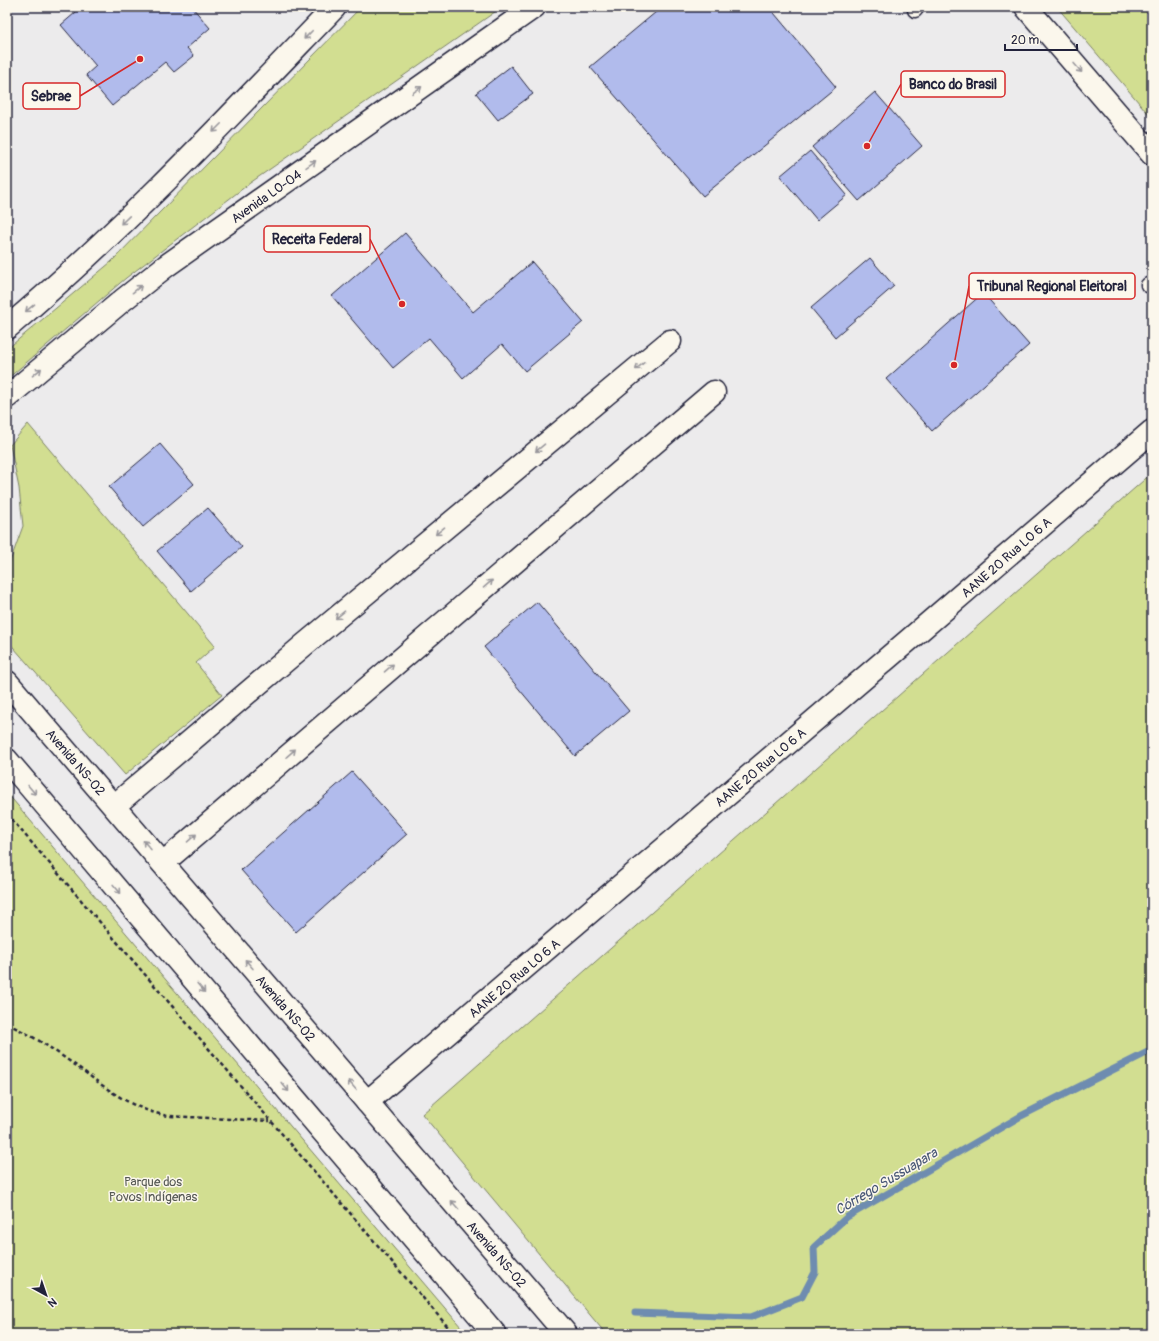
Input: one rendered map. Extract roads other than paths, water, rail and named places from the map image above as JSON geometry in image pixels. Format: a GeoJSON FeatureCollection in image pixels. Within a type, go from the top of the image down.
{"type":"FeatureCollection","features":[{"type":"Feature","properties":{"kind":"street"},"geometry":{"type":"LineString","coordinates":[[7,328],[105,240],[185,161],[335,7]]}},
{"type":"Feature","properties":{"kind":"street","name":"Avenida LO-04"},"geometry":{"type":"LineString","coordinates":[[7,397],[166,266],[534,7]]}},
{"type":"Feature","properties":{"kind":"street"},"geometry":{"type":"LineString","coordinates":[[1026,7],[1152,154]]}},
{"type":"Feature","properties":{"kind":"street"},"geometry":{"type":"LineString","coordinates":[[114,806],[310,640],[670,341]]}},
{"type":"Feature","properties":{"kind":"street"},"geometry":{"type":"LineString","coordinates":[[163,863],[714,392]]}},
{"type":"Feature","properties":{"kind":"street","name":"AANE 20 Rua LO 6 A"},"geometry":{"type":"LineString","coordinates":[[367,1102],[917,634],[1152,431]]}},
{"type":"Feature","properties":{"kind":"street","name":"Avenida NS-02"},"geometry":{"type":"LineString","coordinates":[[7,682],[566,1334]]}},
{"type":"Feature","properties":{"kind":"street"},"geometry":{"type":"LineString","coordinates":[[7,760],[495,1334]]}},
{"type":"Feature","properties":{"kind":"waterway","name":"Córrego Sussuapara"},"geometry":{"type":"LineString","coordinates":[[635,1313],[751,1317],[802,1297],[815,1272],[814,1247],[847,1217],[1021,1116],[1152,1050]]}},
{"type":"Feature","properties":{"kind":"place","name":"Sebrae"},"geometry":{"type":"Point","coordinates":[140,59]}},
{"type":"Feature","properties":{"kind":"place","name":"Banco do Brasil"},"geometry":{"type":"Point","coordinates":[867,146]}},
{"type":"Feature","properties":{"kind":"place","name":"Receita Federal"},"geometry":{"type":"Point","coordinates":[402,304]}},
{"type":"Feature","properties":{"kind":"place","name":"Tribunal Regional Eleitoral"},"geometry":{"type":"Point","coordinates":[954,365]}},
{"type":"Feature","properties":{"kind":"park label","name":"Parque dos Povos Indígenas"},"geometry":{"type":"Point","coordinates":[153,1188]}}]}
